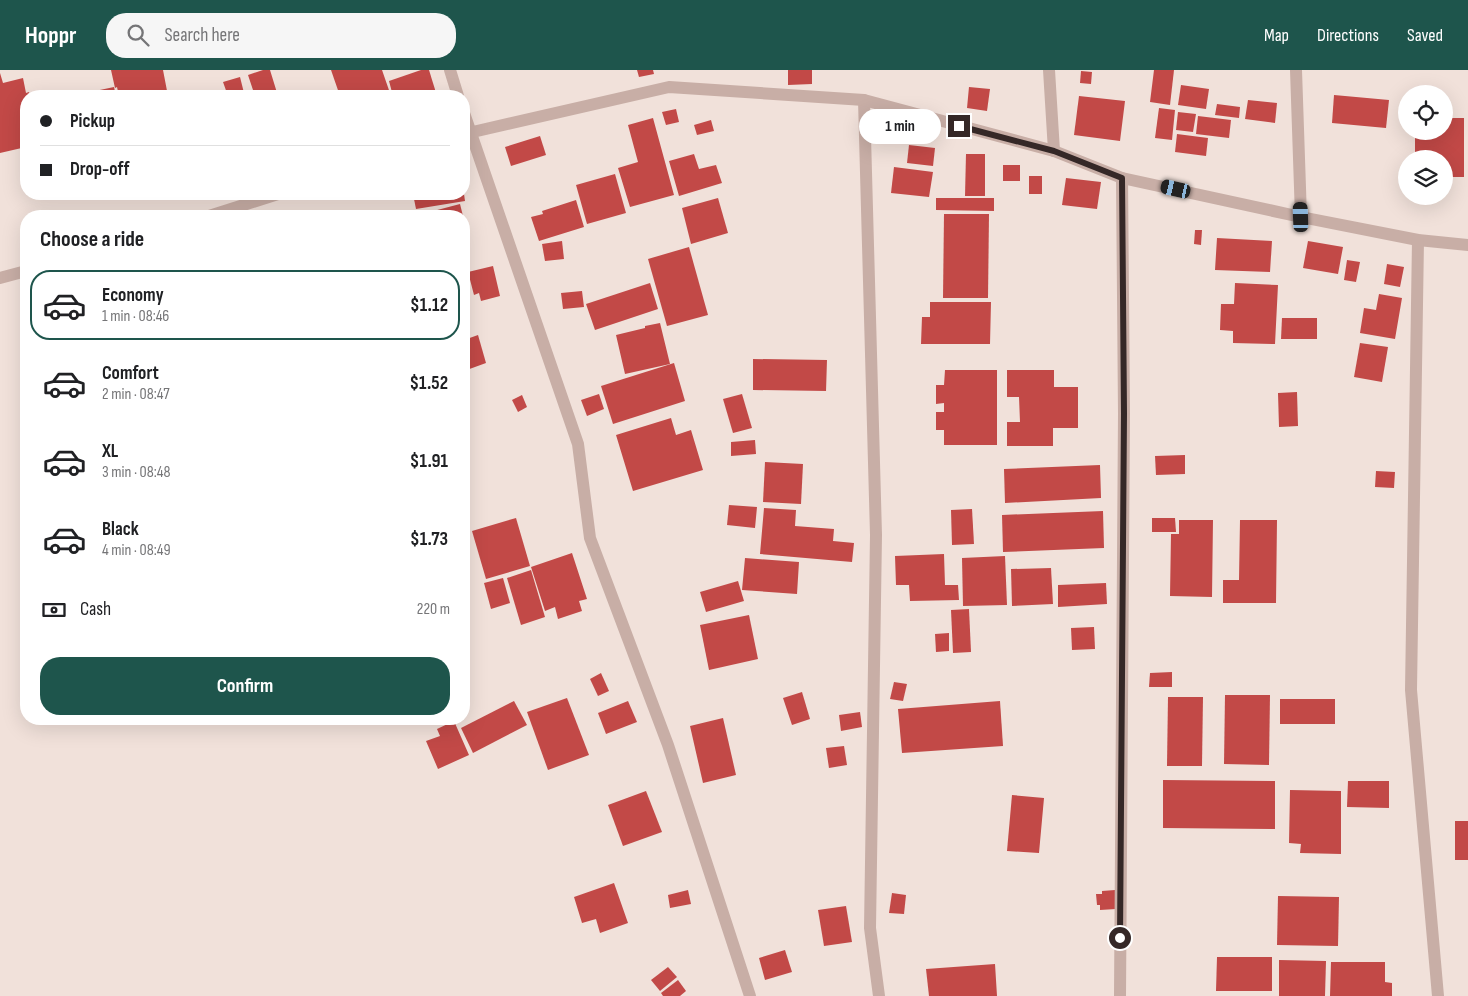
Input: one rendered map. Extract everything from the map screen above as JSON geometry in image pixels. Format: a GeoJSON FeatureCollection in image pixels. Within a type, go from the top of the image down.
{"type":"FeatureCollection","features":[{"type":"Feature","properties":{"kind":"street"},"geometry":{"type":"LineString","coordinates":[[450,70],[456,90]]}},
{"type":"Feature","properties":{"kind":"street"},"geometry":{"type":"LineString","coordinates":[[1049,70],[1054,151]]}},
{"type":"Feature","properties":{"kind":"street"},"geometry":{"type":"LineString","coordinates":[[1296,70],[1301,217]]}},
{"type":"Feature","properties":{"kind":"street"},"geometry":{"type":"LineString","coordinates":[[470,132],[669,87],[864,100],[1054,151],[1122,178],[1418,240],[1468,245]]}},
{"type":"Feature","properties":{"kind":"street"},"geometry":{"type":"LineString","coordinates":[[864,100],[876,535],[870,928],[880,996]]}},
{"type":"Feature","properties":{"kind":"street"},"geometry":{"type":"LineString","coordinates":[[470,141],[578,444],[590,538],[668,745],[750,996]]}},
{"type":"Feature","properties":{"kind":"street"},"geometry":{"type":"LineString","coordinates":[[1120,996],[1124,423],[1122,178]]}},
{"type":"Feature","properties":{"kind":"street"},"geometry":{"type":"LineString","coordinates":[[228,210],[259,200]]}},
{"type":"Feature","properties":{"kind":"street"},"geometry":{"type":"LineString","coordinates":[[1418,240],[1411,690],[1438,996]]}},
{"type":"Feature","properties":{"kind":"street"},"geometry":{"type":"LineString","coordinates":[[0,278],[20,273]]}},
{"type":"Feature","properties":{"kind":"building"},"geometry":{"type":"Polygon","coordinates":[[[111,70],[163,70],[167,90],[118,90],[117,87],[115,88],[111,70]]]}},
{"type":"Feature","properties":{"kind":"building"},"geometry":{"type":"Polygon","coordinates":[[[263,70],[270,70],[276,90],[253,90],[248,75],[263,70]]]}},
{"type":"Feature","properties":{"kind":"building"},"geometry":{"type":"Polygon","coordinates":[[[331,70],[382,70],[389,90],[338,90],[331,70]]]}},
{"type":"Feature","properties":{"kind":"building"},"geometry":{"type":"Polygon","coordinates":[[[421,70],[429,70],[435,90],[391,90],[389,81],[421,70]]]}},
{"type":"Feature","properties":{"kind":"building"},"geometry":{"type":"Polygon","coordinates":[[[637,70],[653,70],[654,74],[639,77],[637,70]]]}},
{"type":"Feature","properties":{"kind":"building"},"geometry":{"type":"Polygon","coordinates":[[[788,70],[812,70],[812,84],[788,85],[788,70]]]}},
{"type":"Feature","properties":{"kind":"building"},"geometry":{"type":"Polygon","coordinates":[[[1154,70],[1174,70],[1170,105],[1150,102],[1154,70]]]}},
{"type":"Feature","properties":{"kind":"building"},"geometry":{"type":"Polygon","coordinates":[[[1081,71],[1092,72],[1091,84],[1080,83],[1081,71]]]}},
{"type":"Feature","properties":{"kind":"building"},"geometry":{"type":"Polygon","coordinates":[[[0,73],[3,83],[23,78],[25,90],[20,90],[20,148],[0,153],[0,73]]]}},
{"type":"Feature","properties":{"kind":"building"},"geometry":{"type":"Polygon","coordinates":[[[240,77],[243,90],[226,90],[223,82],[240,77]]]}},
{"type":"Feature","properties":{"kind":"building"},"geometry":{"type":"Polygon","coordinates":[[[1181,85],[1209,89],[1206,109],[1178,105],[1181,85]]]}},
{"type":"Feature","properties":{"kind":"building"},"geometry":{"type":"Polygon","coordinates":[[[114,87],[115,90],[100,90],[114,87]]]}},
{"type":"Feature","properties":{"kind":"building"},"geometry":{"type":"Polygon","coordinates":[[[969,87],[990,89],[987,111],[967,108],[969,87]]]}},
{"type":"Feature","properties":{"kind":"building"},"geometry":{"type":"Polygon","coordinates":[[[1334,95],[1389,100],[1386,128],[1332,123],[1334,95]]]}},
{"type":"Feature","properties":{"kind":"building"},"geometry":{"type":"Polygon","coordinates":[[[1079,96],[1125,101],[1120,141],[1074,135],[1079,96]]]}},
{"type":"Feature","properties":{"kind":"building"},"geometry":{"type":"Polygon","coordinates":[[[1248,100],[1277,103],[1275,123],[1245,119],[1248,100]]]}},
{"type":"Feature","properties":{"kind":"building"},"geometry":{"type":"Polygon","coordinates":[[[1217,104],[1240,107],[1239,118],[1215,115],[1217,104]]]}},
{"type":"Feature","properties":{"kind":"building"},"geometry":{"type":"Polygon","coordinates":[[[1159,108],[1175,110],[1172,140],[1155,138],[1159,108]]]}},
{"type":"Feature","properties":{"kind":"building"},"geometry":{"type":"Polygon","coordinates":[[[676,109],[679,122],[666,125],[662,112],[676,109]]]}},
{"type":"Feature","properties":{"kind":"building"},"geometry":{"type":"Polygon","coordinates":[[[1178,112],[1196,114],[1193,132],[1176,130],[1178,112]]]}},
{"type":"Feature","properties":{"kind":"building"},"geometry":{"type":"Polygon","coordinates":[[[1198,116],[1231,120],[1229,138],[1196,134],[1198,116]]]}},
{"type":"Feature","properties":{"kind":"building"},"geometry":{"type":"Polygon","coordinates":[[[653,118],[674,195],[630,207],[618,168],[638,162],[628,125],[653,118]]]}},
{"type":"Feature","properties":{"kind":"building"},"geometry":{"type":"Polygon","coordinates":[[[1453,118],[1464,118],[1464,177],[1453,177],[1453,150],[1415,150],[1415,140],[1453,140],[1453,118]]]}},
{"type":"Feature","properties":{"kind":"building"},"geometry":{"type":"Polygon","coordinates":[[[711,120],[714,131],[697,135],[694,125],[711,120]]]}},
{"type":"Feature","properties":{"kind":"building"},"geometry":{"type":"Polygon","coordinates":[[[1177,134],[1208,138],[1206,156],[1175,152],[1177,134]]]}},
{"type":"Feature","properties":{"kind":"building"},"geometry":{"type":"Polygon","coordinates":[[[540,136],[546,155],[511,166],[505,147],[540,136]]]}},
{"type":"Feature","properties":{"kind":"building"},"geometry":{"type":"Polygon","coordinates":[[[909,145],[935,148],[933,166],[907,163],[909,145]]]}},
{"type":"Feature","properties":{"kind":"building"},"geometry":{"type":"Polygon","coordinates":[[[694,154],[699,169],[716,165],[722,183],[679,196],[669,161],[694,154]]]}},
{"type":"Feature","properties":{"kind":"building"},"geometry":{"type":"Polygon","coordinates":[[[966,154],[985,154],[985,196],[965,196],[966,154]]]}},
{"type":"Feature","properties":{"kind":"building"},"geometry":{"type":"Polygon","coordinates":[[[1003,165],[1020,165],[1020,181],[1003,181],[1003,165]]]}},
{"type":"Feature","properties":{"kind":"building"},"geometry":{"type":"Polygon","coordinates":[[[894,167],[933,172],[929,197],[891,193],[894,167]]]}},
{"type":"Feature","properties":{"kind":"building"},"geometry":{"type":"Polygon","coordinates":[[[615,174],[626,213],[587,224],[576,185],[615,174]]]}},
{"type":"Feature","properties":{"kind":"building"},"geometry":{"type":"Polygon","coordinates":[[[1029,176],[1042,176],[1042,194],[1029,194],[1029,176]]]}},
{"type":"Feature","properties":{"kind":"building"},"geometry":{"type":"Polygon","coordinates":[[[1066,178],[1101,182],[1097,209],[1062,205],[1066,178]]]}},
{"type":"Feature","properties":{"kind":"building"},"geometry":{"type":"Polygon","coordinates":[[[718,198],[728,233],[691,244],[682,208],[718,198]]]}},
{"type":"Feature","properties":{"kind":"building"},"geometry":{"type":"Polygon","coordinates":[[[936,198],[994,198],[994,211],[936,210],[936,198]]]}},
{"type":"Feature","properties":{"kind":"building"},"geometry":{"type":"Polygon","coordinates":[[[414,200],[465,200],[465,201],[416,209],[414,200]]]}},
{"type":"Feature","properties":{"kind":"building"},"geometry":{"type":"Polygon","coordinates":[[[576,200],[584,227],[539,241],[531,217],[543,214],[542,211],[576,200]]]}},
{"type":"Feature","properties":{"kind":"building"},"geometry":{"type":"Polygon","coordinates":[[[460,204],[462,210],[437,210],[460,204]]]}},
{"type":"Feature","properties":{"kind":"building"},"geometry":{"type":"Polygon","coordinates":[[[944,214],[989,214],[988,298],[943,298],[944,214]]]}},
{"type":"Feature","properties":{"kind":"building"},"geometry":{"type":"Polygon","coordinates":[[[1195,230],[1202,230],[1201,245],[1194,244],[1195,230]]]}},
{"type":"Feature","properties":{"kind":"building"},"geometry":{"type":"Polygon","coordinates":[[[1217,238],[1272,241],[1270,272],[1215,270],[1217,238]]]}},
{"type":"Feature","properties":{"kind":"building"},"geometry":{"type":"Polygon","coordinates":[[[562,241],[564,259],[545,261],[542,244],[562,241]]]}},
{"type":"Feature","properties":{"kind":"building"},"geometry":{"type":"Polygon","coordinates":[[[1308,241],[1343,247],[1338,274],[1303,268],[1308,241]]]}},
{"type":"Feature","properties":{"kind":"building"},"geometry":{"type":"Polygon","coordinates":[[[689,247],[708,315],[667,326],[648,259],[689,247]]]}},
{"type":"Feature","properties":{"kind":"building"},"geometry":{"type":"Polygon","coordinates":[[[1347,260],[1360,262],[1356,282],[1344,280],[1347,260]]]}},
{"type":"Feature","properties":{"kind":"building"},"geometry":{"type":"Polygon","coordinates":[[[1387,264],[1404,267],[1400,287],[1384,284],[1387,264]]]}},
{"type":"Feature","properties":{"kind":"building"},"geometry":{"type":"Polygon","coordinates":[[[493,266],[500,296],[481,301],[479,293],[474,295],[470,272],[493,266]]]}},
{"type":"Feature","properties":{"kind":"building"},"geometry":{"type":"Polygon","coordinates":[[[650,283],[658,309],[595,330],[586,304],[650,283]]]}},
{"type":"Feature","properties":{"kind":"building"},"geometry":{"type":"Polygon","coordinates":[[[1235,283],[1278,285],[1275,344],[1233,343],[1233,331],[1220,330],[1221,304],[1234,304],[1235,283]]]}},
{"type":"Feature","properties":{"kind":"building"},"geometry":{"type":"Polygon","coordinates":[[[582,291],[584,307],[563,309],[561,293],[582,291]]]}},
{"type":"Feature","properties":{"kind":"building"},"geometry":{"type":"Polygon","coordinates":[[[1379,294],[1402,298],[1395,339],[1360,333],[1364,308],[1376,310],[1379,294]]]}},
{"type":"Feature","properties":{"kind":"building"},"geometry":{"type":"Polygon","coordinates":[[[930,302],[991,302],[990,344],[921,344],[922,317],[930,317],[930,302]]]}},
{"type":"Feature","properties":{"kind":"building"},"geometry":{"type":"Polygon","coordinates":[[[1282,318],[1317,318],[1317,339],[1281,339],[1282,318]]]}},
{"type":"Feature","properties":{"kind":"building"},"geometry":{"type":"Polygon","coordinates":[[[660,323],[670,364],[625,374],[616,335],[660,323]]]}},
{"type":"Feature","properties":{"kind":"building"},"geometry":{"type":"Polygon","coordinates":[[[478,335],[486,363],[470,369],[470,338],[478,335]]]}},
{"type":"Feature","properties":{"kind":"building"},"geometry":{"type":"Polygon","coordinates":[[[1360,343],[1388,347],[1382,382],[1354,377],[1360,343]]]}},
{"type":"Feature","properties":{"kind":"building"},"geometry":{"type":"Polygon","coordinates":[[[753,359],[827,360],[826,391],[753,390],[753,359]]]}},
{"type":"Feature","properties":{"kind":"building"},"geometry":{"type":"Polygon","coordinates":[[[674,363],[685,401],[613,424],[601,386],[674,363]]]}},
{"type":"Feature","properties":{"kind":"building"},"geometry":{"type":"Polygon","coordinates":[[[945,370],[997,370],[997,445],[944,445],[944,430],[936,430],[936,412],[944,412],[944,403],[936,404],[936,385],[944,385],[945,370]]]}},
{"type":"Feature","properties":{"kind":"building"},"geometry":{"type":"Polygon","coordinates":[[[1007,370],[1054,370],[1054,387],[1078,387],[1078,428],[1053,428],[1053,446],[1007,446],[1007,422],[1020,422],[1019,397],[1007,397],[1007,370]]]}},
{"type":"Feature","properties":{"kind":"building"},"geometry":{"type":"Polygon","coordinates":[[[1297,392],[1298,426],[1279,427],[1278,393],[1297,392]]]}},
{"type":"Feature","properties":{"kind":"building"},"geometry":{"type":"Polygon","coordinates":[[[599,394],[604,409],[587,416],[581,400],[599,394]]]}},
{"type":"Feature","properties":{"kind":"building"},"geometry":{"type":"Polygon","coordinates":[[[742,394],[752,428],[733,433],[723,399],[742,394]]]}},
{"type":"Feature","properties":{"kind":"building"},"geometry":{"type":"Polygon","coordinates":[[[522,395],[527,407],[518,412],[512,400],[522,395]]]}},
{"type":"Feature","properties":{"kind":"building"},"geometry":{"type":"Polygon","coordinates":[[[671,418],[676,435],[691,430],[703,470],[633,491],[616,435],[671,418]]]}},
{"type":"Feature","properties":{"kind":"building"},"geometry":{"type":"Polygon","coordinates":[[[755,440],[756,454],[731,456],[731,442],[755,440]]]}},
{"type":"Feature","properties":{"kind":"building"},"geometry":{"type":"Polygon","coordinates":[[[1185,455],[1185,474],[1156,475],[1155,456],[1185,455]]]}},
{"type":"Feature","properties":{"kind":"building"},"geometry":{"type":"Polygon","coordinates":[[[765,462],[803,464],[801,504],[763,502],[765,462]]]}},
{"type":"Feature","properties":{"kind":"building"},"geometry":{"type":"Polygon","coordinates":[[[1100,465],[1101,498],[1005,503],[1004,469],[1100,465]]]}},
{"type":"Feature","properties":{"kind":"building"},"geometry":{"type":"Polygon","coordinates":[[[1376,471],[1395,472],[1394,488],[1375,487],[1376,471]]]}},
{"type":"Feature","properties":{"kind":"building"},"geometry":{"type":"Polygon","coordinates":[[[729,505],[757,507],[755,528],[727,525],[729,505]]]}},
{"type":"Feature","properties":{"kind":"building"},"geometry":{"type":"Polygon","coordinates":[[[764,508],[796,510],[795,526],[834,529],[833,541],[854,543],[852,562],[760,554],[764,508]]]}},
{"type":"Feature","properties":{"kind":"building"},"geometry":{"type":"Polygon","coordinates":[[[972,509],[974,544],[952,545],[951,510],[972,509]]]}},
{"type":"Feature","properties":{"kind":"building"},"geometry":{"type":"Polygon","coordinates":[[[1103,511],[1104,548],[1003,552],[1002,515],[1103,511]]]}},
{"type":"Feature","properties":{"kind":"building"},"geometry":{"type":"Polygon","coordinates":[[[516,518],[530,566],[486,579],[472,531],[516,518]]]}},
{"type":"Feature","properties":{"kind":"building"},"geometry":{"type":"Polygon","coordinates":[[[1152,518],[1175,518],[1176,532],[1152,532],[1152,518]]]}},
{"type":"Feature","properties":{"kind":"building"},"geometry":{"type":"Polygon","coordinates":[[[1179,520],[1213,520],[1212,597],[1170,596],[1171,534],[1179,534],[1179,520]]]}},
{"type":"Feature","properties":{"kind":"building"},"geometry":{"type":"Polygon","coordinates":[[[1240,520],[1277,520],[1276,603],[1223,603],[1223,580],[1239,580],[1240,520]]]}},
{"type":"Feature","properties":{"kind":"building"},"geometry":{"type":"Polygon","coordinates":[[[572,553],[587,599],[579,601],[582,611],[558,619],[555,607],[545,611],[531,567],[572,553]]]}},
{"type":"Feature","properties":{"kind":"building"},"geometry":{"type":"Polygon","coordinates":[[[944,554],[945,585],[958,585],[959,600],[910,601],[909,585],[896,585],[895,556],[944,554]]]}},
{"type":"Feature","properties":{"kind":"building"},"geometry":{"type":"Polygon","coordinates":[[[1005,556],[1007,605],[963,606],[962,558],[1005,556]]]}},
{"type":"Feature","properties":{"kind":"building"},"geometry":{"type":"Polygon","coordinates":[[[745,558],[799,562],[797,594],[742,590],[745,558]]]}},
{"type":"Feature","properties":{"kind":"building"},"geometry":{"type":"Polygon","coordinates":[[[1051,568],[1053,604],[1012,606],[1011,569],[1051,568]]]}},
{"type":"Feature","properties":{"kind":"building"},"geometry":{"type":"Polygon","coordinates":[[[531,570],[545,617],[521,625],[507,578],[531,570]]]}},
{"type":"Feature","properties":{"kind":"building"},"geometry":{"type":"Polygon","coordinates":[[[503,578],[510,603],[491,609],[484,583],[503,578]]]}},
{"type":"Feature","properties":{"kind":"building"},"geometry":{"type":"Polygon","coordinates":[[[738,581],[744,601],[706,612],[700,592],[738,581]]]}},
{"type":"Feature","properties":{"kind":"building"},"geometry":{"type":"Polygon","coordinates":[[[1106,583],[1107,604],[1058,607],[1058,585],[1106,583]]]}},
{"type":"Feature","properties":{"kind":"building"},"geometry":{"type":"Polygon","coordinates":[[[969,609],[971,652],[953,653],[951,610],[969,609]]]}},
{"type":"Feature","properties":{"kind":"building"},"geometry":{"type":"Polygon","coordinates":[[[749,615],[758,659],[709,670],[700,625],[749,615]]]}},
{"type":"Feature","properties":{"kind":"building"},"geometry":{"type":"Polygon","coordinates":[[[1094,627],[1095,649],[1072,650],[1071,628],[1094,627]]]}},
{"type":"Feature","properties":{"kind":"building"},"geometry":{"type":"Polygon","coordinates":[[[949,633],[949,651],[936,652],[935,634],[949,633]]]}},
{"type":"Feature","properties":{"kind":"building"},"geometry":{"type":"Polygon","coordinates":[[[1172,672],[1172,687],[1149,687],[1150,673],[1172,672]]]}},
{"type":"Feature","properties":{"kind":"building"},"geometry":{"type":"Polygon","coordinates":[[[601,673],[609,691],[598,696],[590,679],[601,673]]]}},
{"type":"Feature","properties":{"kind":"building"},"geometry":{"type":"Polygon","coordinates":[[[894,682],[907,684],[903,701],[890,699],[894,682]]]}},
{"type":"Feature","properties":{"kind":"building"},"geometry":{"type":"Polygon","coordinates":[[[802,692],[810,719],[792,725],[783,698],[802,692]]]}},
{"type":"Feature","properties":{"kind":"building"},"geometry":{"type":"Polygon","coordinates":[[[1225,695],[1270,695],[1269,765],[1224,764],[1225,695]]]}},
{"type":"Feature","properties":{"kind":"building"},"geometry":{"type":"Polygon","coordinates":[[[1168,697],[1203,697],[1202,766],[1167,766],[1168,697]]]}},
{"type":"Feature","properties":{"kind":"building"},"geometry":{"type":"Polygon","coordinates":[[[567,698],[589,755],[548,770],[527,712],[567,698]]]}},
{"type":"Feature","properties":{"kind":"building"},"geometry":{"type":"Polygon","coordinates":[[[1280,699],[1335,699],[1335,724],[1280,724],[1280,699]]]}},
{"type":"Feature","properties":{"kind":"building"},"geometry":{"type":"Polygon","coordinates":[[[514,701],[527,725],[473,753],[461,728],[514,701]]]}},
{"type":"Feature","properties":{"kind":"building"},"geometry":{"type":"Polygon","coordinates":[[[628,701],[637,722],[606,734],[598,713],[628,701]]]}},
{"type":"Feature","properties":{"kind":"building"},"geometry":{"type":"Polygon","coordinates":[[[1000,701],[1003,746],[902,753],[898,709],[1000,701]]]}},
{"type":"Feature","properties":{"kind":"building"},"geometry":{"type":"Polygon","coordinates":[[[860,712],[862,727],[841,731],[839,715],[860,712]]]}},
{"type":"Feature","properties":{"kind":"building"},"geometry":{"type":"Polygon","coordinates":[[[723,718],[736,775],[703,783],[690,726],[723,718]]]}},
{"type":"Feature","properties":{"kind":"building"},"geometry":{"type":"Polygon","coordinates":[[[446,725],[456,725],[469,755],[438,769],[426,741],[440,736],[437,729],[446,725]]]}},
{"type":"Feature","properties":{"kind":"building"},"geometry":{"type":"Polygon","coordinates":[[[844,746],[847,765],[829,768],[826,748],[844,746]]]}},
{"type":"Feature","properties":{"kind":"building"},"geometry":{"type":"Polygon","coordinates":[[[1163,780],[1275,781],[1275,829],[1163,828],[1163,780]]]}},
{"type":"Feature","properties":{"kind":"building"},"geometry":{"type":"Polygon","coordinates":[[[1348,781],[1389,781],[1389,808],[1347,807],[1348,781]]]}},
{"type":"Feature","properties":{"kind":"building"},"geometry":{"type":"Polygon","coordinates":[[[1290,790],[1341,791],[1341,854],[1300,853],[1301,844],[1289,843],[1290,790]]]}},
{"type":"Feature","properties":{"kind":"building"},"geometry":{"type":"Polygon","coordinates":[[[646,791],[662,832],[623,846],[608,805],[646,791]]]}},
{"type":"Feature","properties":{"kind":"building"},"geometry":{"type":"Polygon","coordinates":[[[1012,795],[1044,798],[1039,853],[1007,851],[1012,795]]]}},
{"type":"Feature","properties":{"kind":"building"},"geometry":{"type":"Polygon","coordinates":[[[1455,821],[1468,821],[1468,860],[1455,860],[1455,821]]]}},
{"type":"Feature","properties":{"kind":"building"},"geometry":{"type":"Polygon","coordinates":[[[614,883],[628,923],[600,933],[596,919],[582,923],[574,897],[614,883]]]}},
{"type":"Feature","properties":{"kind":"building"},"geometry":{"type":"Polygon","coordinates":[[[688,890],[691,904],[670,908],[668,895],[688,890]]]}},
{"type":"Feature","properties":{"kind":"building"},"geometry":{"type":"Polygon","coordinates":[[[1115,890],[1116,909],[1100,910],[1100,905],[1097,905],[1096,894],[1102,894],[1102,891],[1115,890]]]}},
{"type":"Feature","properties":{"kind":"building"},"geometry":{"type":"Polygon","coordinates":[[[892,893],[906,895],[904,914],[889,913],[892,893]]]}},
{"type":"Feature","properties":{"kind":"building"},"geometry":{"type":"Polygon","coordinates":[[[1278,896],[1339,897],[1338,946],[1277,945],[1278,896]]]}},
{"type":"Feature","properties":{"kind":"building"},"geometry":{"type":"Polygon","coordinates":[[[846,906],[852,942],[824,946],[818,910],[846,906]]]}},
{"type":"Feature","properties":{"kind":"building"},"geometry":{"type":"Polygon","coordinates":[[[785,950],[792,972],[765,980],[759,958],[785,950]]]}},
{"type":"Feature","properties":{"kind":"building"},"geometry":{"type":"Polygon","coordinates":[[[1217,957],[1272,957],[1272,991],[1216,991],[1217,957]]]}},
{"type":"Feature","properties":{"kind":"building"},"geometry":{"type":"Polygon","coordinates":[[[1279,960],[1326,961],[1325,996],[1279,996],[1279,960]]]}},
{"type":"Feature","properties":{"kind":"building"},"geometry":{"type":"Polygon","coordinates":[[[1331,962],[1385,962],[1385,982],[1392,983],[1392,996],[1330,996],[1331,962]]]}},
{"type":"Feature","properties":{"kind":"building"},"geometry":{"type":"Polygon","coordinates":[[[995,964],[997,996],[929,996],[926,969],[995,964]]]}},
{"type":"Feature","properties":{"kind":"building"},"geometry":{"type":"Polygon","coordinates":[[[668,967],[677,977],[660,991],[651,980],[668,967]]]}},
{"type":"Feature","properties":{"kind":"building"},"geometry":{"type":"Polygon","coordinates":[[[678,980],[686,991],[680,996],[663,996],[661,993],[678,980]]]}},
{"type":"Feature","properties":{"kind":"route"},"geometry":{"type":"LineString","coordinates":[[959,126],[1054,151],[1122,178],[1124,413],[1120,938]]}}]}
